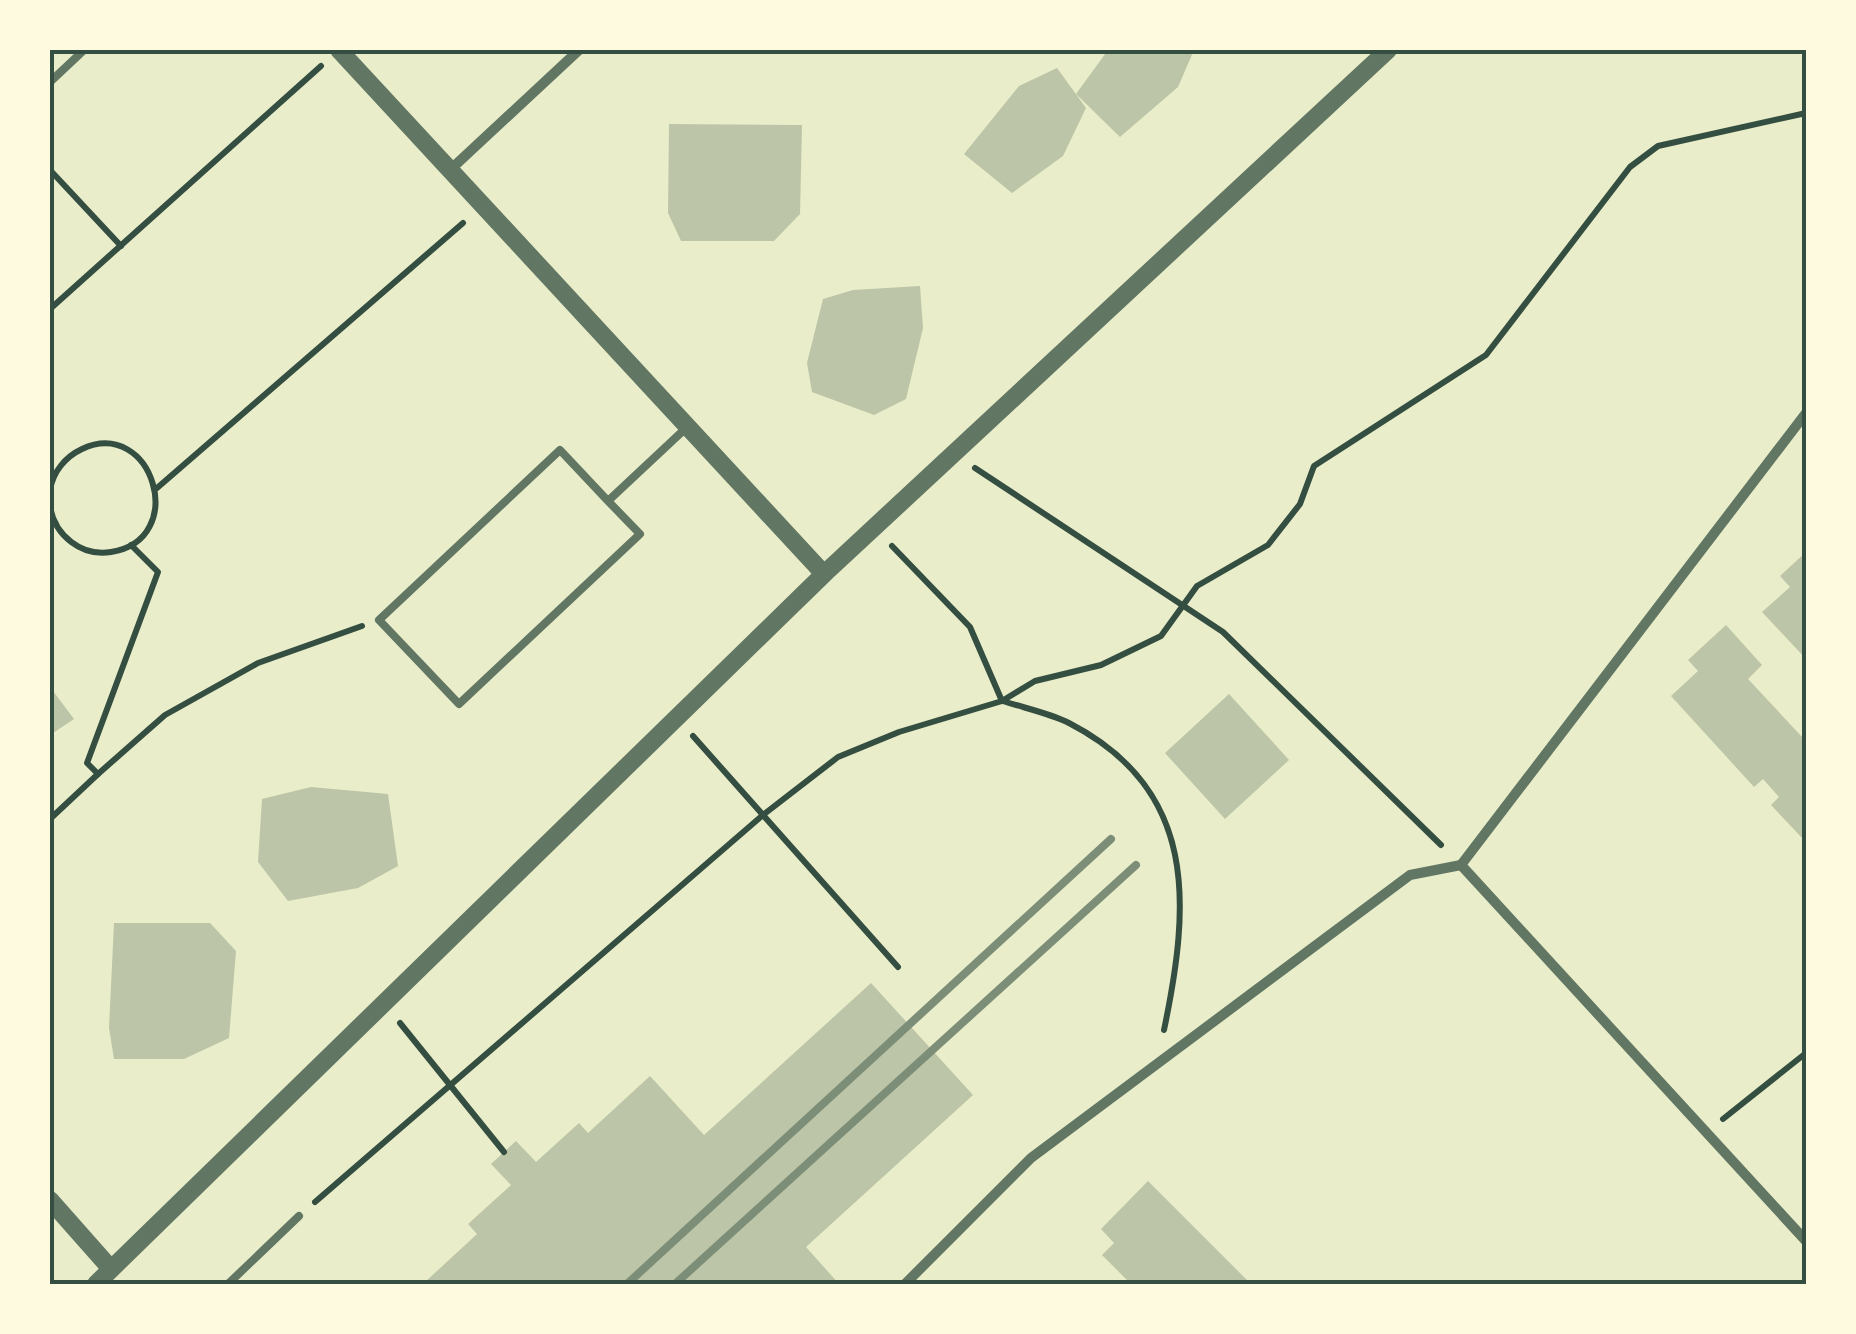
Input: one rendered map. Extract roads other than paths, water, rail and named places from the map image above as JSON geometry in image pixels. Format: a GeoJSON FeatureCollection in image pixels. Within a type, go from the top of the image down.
{"type":"FeatureCollection","features":[{"type":"Feature","properties":{"kind":"street"},"geometry":{"type":"LineString","coordinates":[[339,50],[824,574]]}},
{"type":"Feature","properties":{"kind":"street"},"geometry":{"type":"LineString","coordinates":[[450,170],[578,50]]}},
{"type":"Feature","properties":{"kind":"street"},"geometry":{"type":"LineString","coordinates":[[96,1284],[824,574],[1388,50]]}},
{"type":"Feature","properties":{"kind":"street"},"geometry":{"type":"LineString","coordinates":[[905,1284],[1032,1158],[1410,876],[1461,865],[1806,413]]}},
{"type":"Feature","properties":{"kind":"street"},"geometry":{"type":"LineString","coordinates":[[1461,865],[1806,1241]]}},
{"type":"Feature","properties":{"kind":"street"},"geometry":{"type":"LineString","coordinates":[[50,1200],[111,1269]]}},
{"type":"Feature","properties":{"kind":"lane"},"geometry":{"type":"LineString","coordinates":[[50,82],[84,50]]}},
{"type":"Feature","properties":{"kind":"lane"},"geometry":{"type":"LineString","coordinates":[[608,501],[687,427]]}},
{"type":"Feature","properties":{"kind":"lane"},"geometry":{"type":"LineString","coordinates":[[560,450],[608,501],[640,534],[460,704],[380,620],[560,450]]}},
{"type":"Feature","properties":{"kind":"lane"},"geometry":{"type":"LineString","coordinates":[[228,1284],[299,1216]]}},
{"type":"Feature","properties":{"kind":"railway"},"geometry":{"type":"LineString","coordinates":[[627,1284],[1111,839]]}},
{"type":"Feature","properties":{"kind":"railway"},"geometry":{"type":"LineString","coordinates":[[675,1284],[1136,865]]}}]}
